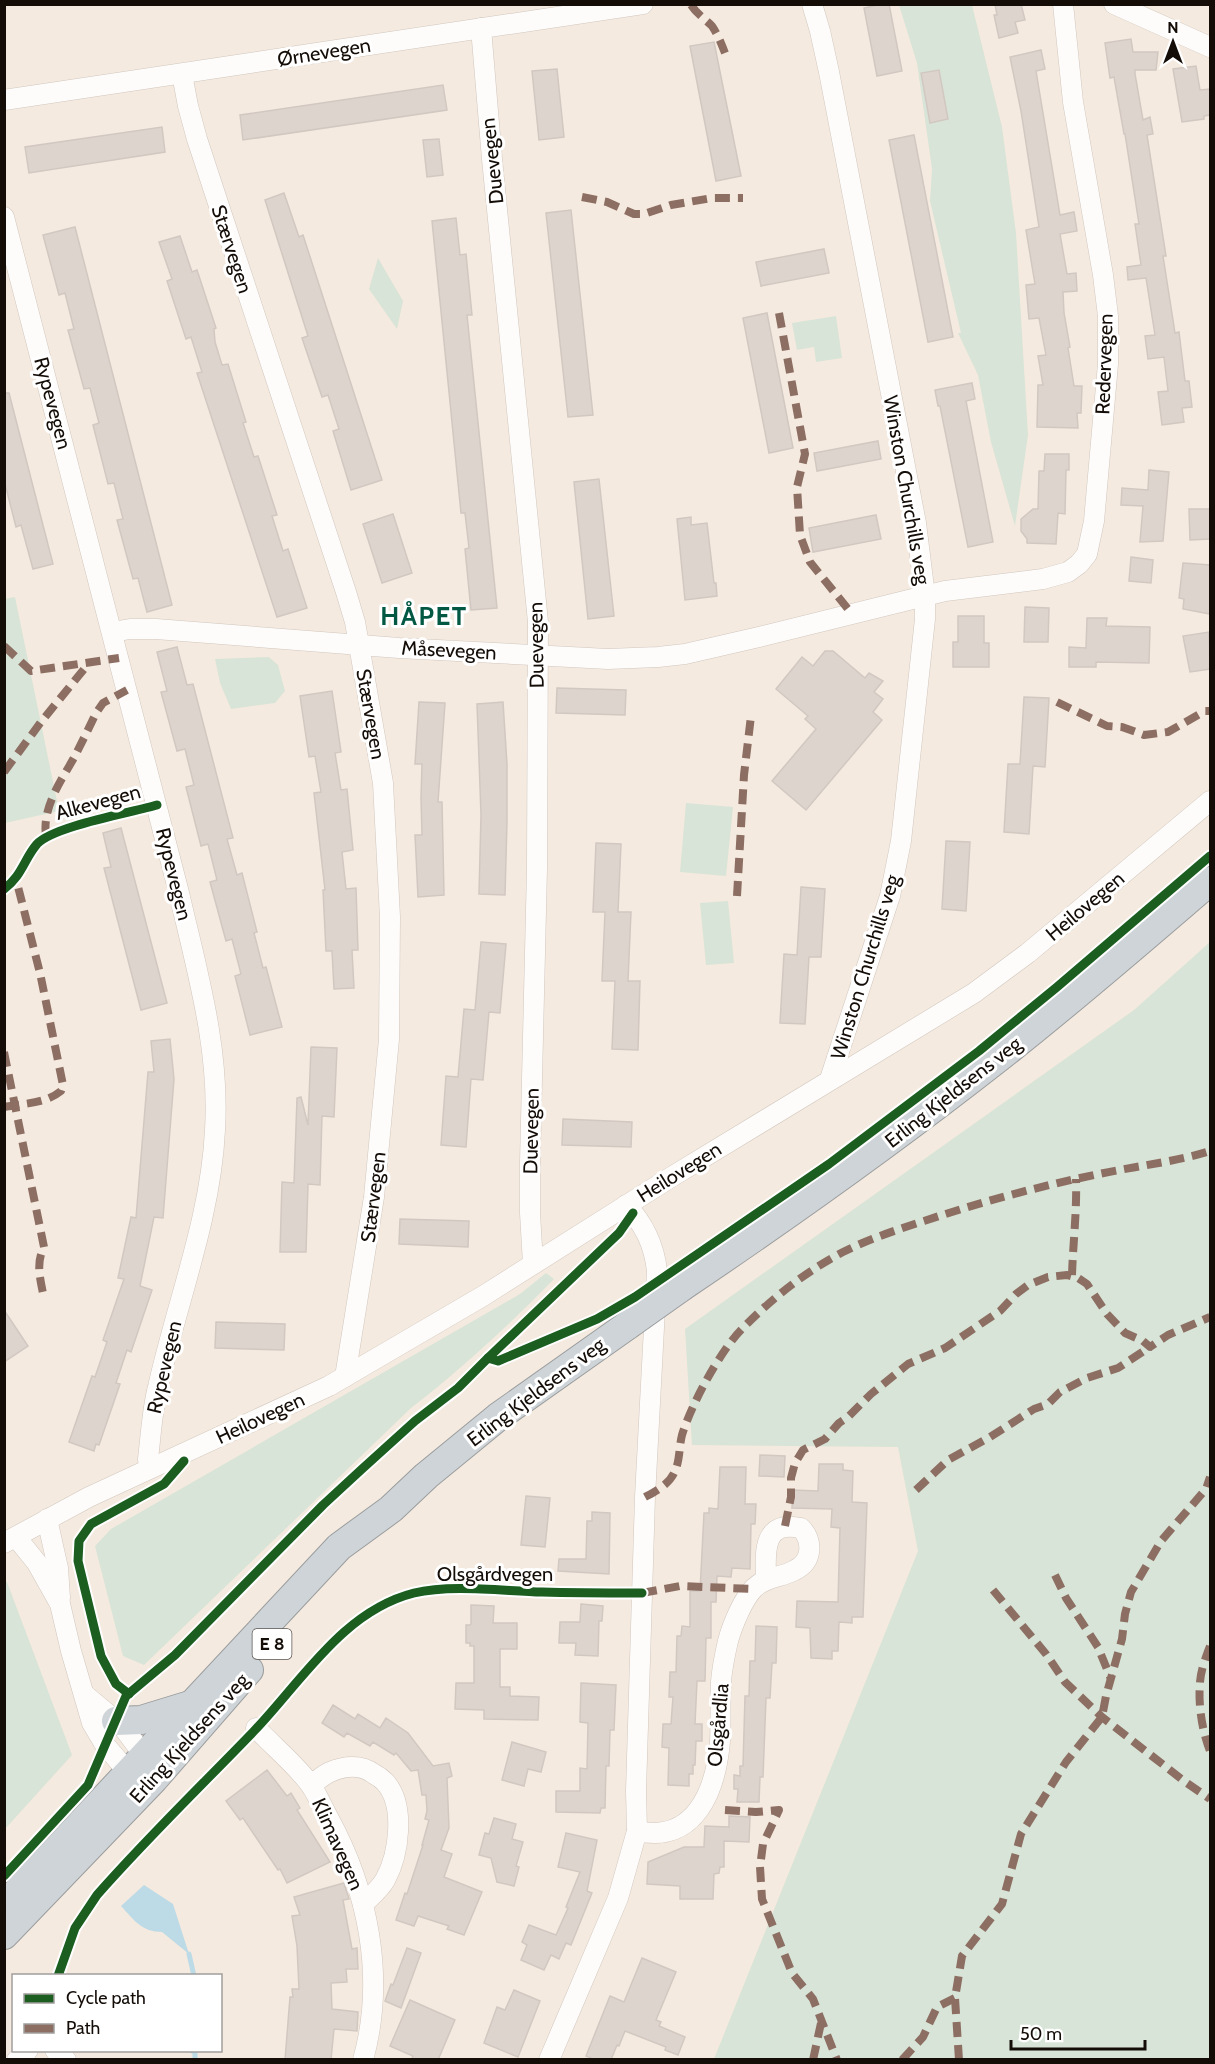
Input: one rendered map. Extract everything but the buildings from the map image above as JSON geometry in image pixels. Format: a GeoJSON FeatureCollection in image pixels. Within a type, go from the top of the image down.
{"type":"FeatureCollection","features":[{"type":"Feature","properties":{"kind":"highway","name":"Erling Kjeldsens veg"},"geometry":{"type":"LineString","coordinates":[[4,1935],[143,1770],[192,1704],[339,1547],[390,1509],[498,1417],[863,1161],[931,1110],[998,1058],[1210,881]]}},
{"type":"Feature","properties":{"kind":"highway","name":"Erling Kjeldsens veg"},"geometry":{"type":"LineString","coordinates":[[4,1906],[143,1770],[363,1544],[390,1509]]}},
{"type":"Feature","properties":{"kind":"highway","name":"E 8"},"geometry":{"type":"LineString","coordinates":[[116,1721],[141,1720],[192,1704]]}},
{"type":"Feature","properties":{"kind":"street","name":"Ørnevegen"},"geometry":{"type":"LineString","coordinates":[[4,100],[643,4]]}},
{"type":"Feature","properties":{"kind":"street","name":"Winston Churchills veg"},"geometry":{"type":"LineString","coordinates":[[812,4],[820,31],[916,523],[925,596],[923,641],[896,869],[880,927],[831,1079]]}},
{"type":"Feature","properties":{"kind":"street","name":"Redervegen"},"geometry":{"type":"LineString","coordinates":[[925,596],[956,589],[1056,576],[1068,572],[1079,564],[1087,554],[1090,544],[1098,488],[1108,316],[1100,251],[1073,102],[1063,4]]}},
{"type":"Feature","properties":{"kind":"street"},"geometry":{"type":"LineString","coordinates":[[1114,4],[1210,47]]}},
{"type":"Feature","properties":{"kind":"street","name":"Duevegen"},"geometry":{"type":"LineString","coordinates":[[481,28],[538,621],[536,889],[530,1163],[532,1264]]}},
{"type":"Feature","properties":{"kind":"street","name":"Stærvegen"},"geometry":{"type":"LineString","coordinates":[[182,74],[188,106],[201,150],[346,592],[359,645],[383,783],[390,906],[388,1039],[380,1139],[363,1269],[345,1377]]}},
{"type":"Feature","properties":{"kind":"street","name":"Rypevegen"},"geometry":{"type":"LineString","coordinates":[[4,217],[187,927],[205,1005],[215,1068],[215,1131],[207,1191],[157,1389],[148,1459],[149,1468]]}},
{"type":"Feature","properties":{"kind":"street","name":"Måsevegen"},"geometry":{"type":"LineString","coordinates":[[112,632],[156,629],[359,645],[608,659],[658,657],[685,654],[925,596]]}},
{"type":"Feature","properties":{"kind":"street","name":"Heilovegen"},"geometry":{"type":"LineString","coordinates":[[143,1770],[122,1766],[102,1739],[88,1712],[60,1604],[37,1563],[10,1540],[149,1468],[279,1410],[345,1377],[473,1302],[626,1205],[974,993],[1001,974],[1210,801]]}},
{"type":"Feature","properties":{"kind":"street"},"geometry":{"type":"LineString","coordinates":[[549,2060],[618,1898],[637,1831],[636,1791],[645,1497],[657,1270],[651,1242],[626,1205]]}},
{"type":"Feature","properties":{"kind":"street","name":"Heilovegen"},"geometry":{"type":"LineString","coordinates":[[47,1519],[58,1568],[60,1604]]}},
{"type":"Feature","properties":{"kind":"street","name":"Olsgårdlia"},"geometry":{"type":"LineString","coordinates":[[637,1831],[666,1832],[678,1828],[693,1817],[707,1796],[714,1777],[719,1750],[721,1682],[728,1643],[734,1624],[747,1598],[753,1589],[766,1579]]}},
{"type":"Feature","properties":{"kind":"street"},"geometry":{"type":"LineString","coordinates":[[85,1695],[116,1721],[137,1746],[143,1770]]}},
{"type":"Feature","properties":{"kind":"street","name":"Klimavegen"},"geometry":{"type":"LineString","coordinates":[[256,1728],[311,1785],[348,1856],[363,1904],[373,1973],[372,2012],[363,2060]]}},
{"type":"Feature","properties":{"kind":"street","name":"Klimavegen"},"geometry":{"type":"LineString","coordinates":[[311,1785],[328,1772],[347,1766],[359,1767],[370,1770],[386,1783],[396,1803],[398,1830],[395,1855],[386,1878],[363,1904]]}},
{"type":"Feature","properties":{"kind":"green space"},"geometry":{"type":"Polygon","coordinates":[[[899,5],[972,5],[1002,127],[1016,233],[1028,435],[1015,526],[991,442],[978,375],[958,333],[961,333],[930,201],[932,169],[917,63],[899,5]]]}},
{"type":"Feature","properties":{"kind":"green space"},"geometry":{"type":"Polygon","coordinates":[[[378,258],[403,301],[397,329],[369,289],[378,258]]]}},
{"type":"Feature","properties":{"kind":"green space"},"geometry":{"type":"Polygon","coordinates":[[[836,316],[842,358],[816,362],[814,347],[797,350],[792,323],[836,316]]]}},
{"type":"Feature","properties":{"kind":"green space"},"geometry":{"type":"Polygon","coordinates":[[[15,597],[59,811],[5,823],[4,599],[15,597]]]}},
{"type":"Feature","properties":{"kind":"green space"},"geometry":{"type":"Polygon","coordinates":[[[269,657],[278,665],[285,691],[275,703],[231,709],[220,683],[215,659],[269,657]]]}},
{"type":"Feature","properties":{"kind":"green space"},"geometry":{"type":"Polygon","coordinates":[[[686,803],[733,807],[726,876],[680,872],[686,803]]]}},
{"type":"Feature","properties":{"kind":"green space"},"geometry":{"type":"Polygon","coordinates":[[[728,901],[734,963],[706,965],[700,903],[728,901]]]}},
{"type":"Feature","properties":{"kind":"green space"},"geometry":{"type":"Polygon","coordinates":[[[1210,942],[1210,2059],[714,2059],[918,1551],[898,1447],[692,1445],[685,1329],[1134,1010],[1210,942]]]}},
{"type":"Feature","properties":{"kind":"green space"},"geometry":{"type":"Polygon","coordinates":[[[546,1273],[554,1279],[520,1313],[467,1362],[411,1408],[144,1665],[123,1656],[95,1546],[111,1529],[520,1294],[546,1273]]]}},
{"type":"Feature","properties":{"kind":"green space"},"geometry":{"type":"Polygon","coordinates":[[[7,1582],[72,1755],[5,1829],[4,1583],[7,1582]]]}},
{"type":"Feature","properties":{"kind":"water"},"geometry":{"type":"Polygon","coordinates":[[[144,1885],[173,1904],[189,1954],[162,1932],[149,1930],[139,1924],[121,1906],[144,1885]]]}},
{"type":"Feature","properties":{"kind":"waterway"},"geometry":{"type":"LineString","coordinates":[[189,1954],[194,1974]]}},
{"type":"Feature","properties":{"kind":"waterway"},"geometry":{"type":"LineString","coordinates":[[194,2052],[195,2060]]}},
{"type":"Feature","properties":{"kind":"marked path"},"geometry":{"type":"LineString","coordinates":[[691,5],[712,26],[725,53]]}},
{"type":"Feature","properties":{"kind":"marked path"},"geometry":{"type":"LineString","coordinates":[[582,197],[607,202],[634,214],[644,214],[671,205],[712,198],[743,198]]}},
{"type":"Feature","properties":{"kind":"marked path"},"geometry":{"type":"LineString","coordinates":[[779,313],[805,454],[797,487],[800,535],[810,562],[852,614]]}},
{"type":"Feature","properties":{"kind":"marked path"},"geometry":{"type":"LineString","coordinates":[[4,646],[31,671],[119,658]]}},
{"type":"Feature","properties":{"kind":"marked path"},"geometry":{"type":"LineString","coordinates":[[4,772],[89,663]]}},
{"type":"Feature","properties":{"kind":"marked path"},"geometry":{"type":"LineString","coordinates":[[46,836],[47,815],[54,795],[96,713],[103,703],[127,690]]}},
{"type":"Feature","properties":{"kind":"marked path"},"geometry":{"type":"LineString","coordinates":[[1057,702],[1107,726],[1122,727],[1144,735],[1168,732],[1205,711],[1210,711]]}},
{"type":"Feature","properties":{"kind":"marked path"},"geometry":{"type":"LineString","coordinates":[[737,896],[744,775],[751,716]]}},
{"type":"Feature","properties":{"kind":"marked path"},"geometry":{"type":"LineString","coordinates":[[4,1107],[48,1098],[61,1091],[63,1085],[40,973],[16,879]]}},
{"type":"Feature","properties":{"kind":"marked path"},"geometry":{"type":"LineString","coordinates":[[4,1052],[44,1247],[39,1266],[44,1299]]}},
{"type":"Feature","properties":{"kind":"marked path"},"geometry":{"type":"LineString","coordinates":[[645,1497],[662,1487],[673,1476],[678,1462],[682,1435],[692,1409],[707,1379],[733,1339],[777,1297],[802,1277],[829,1260],[883,1235],[989,1201],[1077,1179],[1210,1151]]}},
{"type":"Feature","properties":{"kind":"marked path"},"geometry":{"type":"LineString","coordinates":[[1072,1275],[1076,1179]]}},
{"type":"Feature","properties":{"kind":"marked path"},"geometry":{"type":"LineString","coordinates":[[785,1526],[791,1497],[791,1478],[795,1463],[803,1450],[825,1439],[871,1394],[908,1364],[945,1348],[1000,1311],[1028,1285],[1048,1277],[1067,1275],[1078,1278],[1087,1284],[1107,1314],[1125,1333],[1143,1341],[1150,1347],[1168,1335],[1210,1317]]}},
{"type":"Feature","properties":{"kind":"marked path"},"geometry":{"type":"LineString","coordinates":[[916,1490],[948,1460],[1034,1409],[1048,1404],[1060,1392],[1087,1378],[1118,1368],[1150,1347]]}},
{"type":"Feature","properties":{"kind":"marked path"},"geometry":{"type":"LineString","coordinates":[[959,2060],[955,1998],[962,1956],[1002,1904],[1021,1834],[1066,1762],[1102,1717],[1122,1639],[1131,1592],[1161,1541],[1206,1489],[1210,1477]]}},
{"type":"Feature","properties":{"kind":"marked path"},"geometry":{"type":"LineString","coordinates":[[1055,1575],[1066,1598],[1098,1647],[1111,1679]]}},
{"type":"Feature","properties":{"kind":"marked path"},"geometry":{"type":"LineString","coordinates":[[642,1593],[680,1586],[753,1589]]}},
{"type":"Feature","properties":{"kind":"marked path"},"geometry":{"type":"LineString","coordinates":[[993,1590],[1046,1654],[1065,1682],[1102,1717],[1210,1799]]}},
{"type":"Feature","properties":{"kind":"marked path"},"geometry":{"type":"LineString","coordinates":[[1210,1646],[1201,1672],[1200,1690],[1200,1708],[1210,1751]]}},
{"type":"Feature","properties":{"kind":"marked path"},"geometry":{"type":"LineString","coordinates":[[725,1810],[756,1812],[779,1810],[763,1844],[760,1867],[762,1899],[792,1973],[813,1999],[837,2060]]}},
{"type":"Feature","properties":{"kind":"marked path"},"geometry":{"type":"LineString","coordinates":[[902,2060],[923,2037],[937,2007],[955,1998]]}},
{"type":"Feature","properties":{"kind":"marked path"},"geometry":{"type":"LineString","coordinates":[[813,2060],[821,2023]]}},
{"type":"Feature","properties":{"kind":"cycle path","name":"Alkevegen"},"geometry":{"type":"LineString","coordinates":[[4,889],[15,879],[37,844],[46,837],[75,826],[157,805]]}},
{"type":"Feature","properties":{"kind":"cycle path"},"geometry":{"type":"LineString","coordinates":[[4,1876],[88,1785],[126,1696],[175,1655],[323,1505],[415,1421],[458,1388],[488,1358],[498,1361],[597,1319],[635,1297],[829,1164],[979,1051],[1210,856]]}},
{"type":"Feature","properties":{"kind":"cycle path"},"geometry":{"type":"LineString","coordinates":[[488,1358],[619,1233],[633,1213]]}},
{"type":"Feature","properties":{"kind":"cycle path"},"geometry":{"type":"LineString","coordinates":[[129,1694],[116,1684],[101,1656],[78,1561],[79,1541],[91,1524],[164,1484],[184,1461]]}},
{"type":"Feature","properties":{"kind":"cycle path","name":"Olsgårdvegen"},"geometry":{"type":"LineString","coordinates":[[59,1974],[75,1928],[97,1895],[254,1731],[325,1650],[366,1615],[389,1602],[429,1590],[642,1593]]}},
{"type":"Feature","properties":{"kind":"district","name":"HÅPET"},"geometry":{"type":"Point","coordinates":[424,616]}}]}
